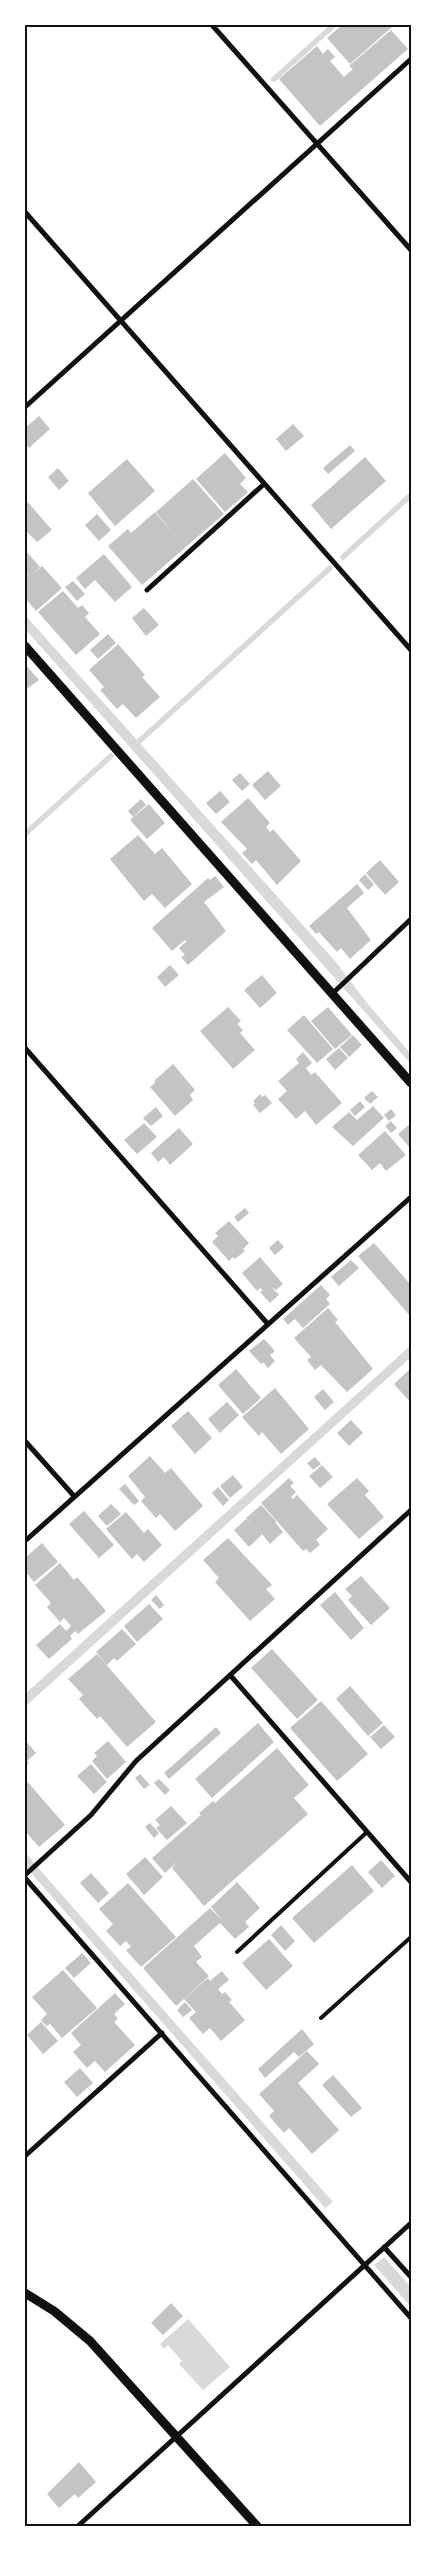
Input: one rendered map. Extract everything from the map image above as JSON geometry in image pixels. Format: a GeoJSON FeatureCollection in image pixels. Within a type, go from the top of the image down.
{"type":"FeatureCollection","features":[{"type":"Feature","properties":{"kind":"street"},"geometry":{"type":"LineString","coordinates":[[212,25],[411,250]]}},
{"type":"Feature","properties":{"kind":"street"},"geometry":{"type":"LineString","coordinates":[[25,407],[119,320],[411,59]]}},
{"type":"Feature","properties":{"kind":"street"},"geometry":{"type":"LineString","coordinates":[[25,212],[411,650]]}},
{"type":"Feature","properties":{"kind":"street"},"geometry":{"type":"LineString","coordinates":[[147,590],[264,484]]}},
{"type":"Feature","properties":{"kind":"street"},"geometry":{"type":"LineString","coordinates":[[25,646],[336,990],[411,1083]]}},
{"type":"Feature","properties":{"kind":"street"},"geometry":{"type":"LineString","coordinates":[[336,990],[411,919]]}},
{"type":"Feature","properties":{"kind":"street"},"geometry":{"type":"LineString","coordinates":[[25,1048],[267,1323]]}},
{"type":"Feature","properties":{"kind":"street"},"geometry":{"type":"LineString","coordinates":[[25,1542],[267,1323],[411,1197]]}},
{"type":"Feature","properties":{"kind":"street"},"geometry":{"type":"LineString","coordinates":[[25,1440],[74,1496]]}},
{"type":"Feature","properties":{"kind":"street"},"geometry":{"type":"LineString","coordinates":[[411,1510],[136,1761],[91,1815],[26,1875],[411,2318]]}},
{"type":"Feature","properties":{"kind":"street"},"geometry":{"type":"LineString","coordinates":[[230,1675],[411,1882]]}},
{"type":"Feature","properties":{"kind":"street"},"geometry":{"type":"LineString","coordinates":[[25,2156],[162,2033]]}},
{"type":"Feature","properties":{"kind":"street"},"geometry":{"type":"LineString","coordinates":[[78,2526],[411,2223]]}},
{"type":"Feature","properties":{"kind":"street"},"geometry":{"type":"LineString","coordinates":[[384,2247],[411,2277]]}},
{"type":"Feature","properties":{"kind":"street"},"geometry":{"type":"LineString","coordinates":[[25,2293],[54,2311],[90,2341],[257,2526]]}},
{"type":"Feature","properties":{"kind":"lane"},"geometry":{"type":"LineString","coordinates":[[237,1952],[367,1832]]}},
{"type":"Feature","properties":{"kind":"lane"},"geometry":{"type":"LineString","coordinates":[[321,2018],[411,1937]]}},
{"type":"Feature","properties":{"kind":"shaded area"},"geometry":{"type":"Polygon","coordinates":[[[25,615],[335,961],[367,1003],[411,1054],[411,1064],[25,629],[25,615]]]}},
{"type":"Feature","properties":{"kind":"shaded area"},"geometry":{"type":"Polygon","coordinates":[[[411,1345],[411,1357],[25,1707],[25,1694],[411,1345]]]}},
{"type":"Feature","properties":{"kind":"shaded area"},"geometry":{"type":"Polygon","coordinates":[[[25,1852],[333,2202],[325,2208],[25,1866],[25,1852]]]}},
{"type":"Feature","properties":{"kind":"shaded area"},"geometry":{"type":"Polygon","coordinates":[[[384,2257],[411,2287],[411,2307],[374,2265],[384,2257]]]}},
{"type":"Feature","properties":{"kind":"shaded area"},"geometry":{"type":"Polygon","coordinates":[[[188,2319],[230,2367],[203,2390],[179,2364],[182,2361],[168,2345],[164,2349],[160,2344],[188,2319]]]}},
{"type":"Feature","properties":{"kind":"building"},"geometry":{"type":"Polygon","coordinates":[[[342,25],[390,25],[392,27],[350,64],[327,38],[342,25]]]}},
{"type":"Feature","properties":{"kind":"building"},"geometry":{"type":"Polygon","coordinates":[[[391,30],[408,49],[320,126],[279,79],[317,46],[323,54],[328,49],[335,57],[330,61],[344,77],[353,69],[349,66],[391,30]]]}},
{"type":"Feature","properties":{"kind":"building"},"geometry":{"type":"Polygon","coordinates":[[[39,416],[50,429],[29,448],[25,443],[25,428],[39,416]]]}},
{"type":"Feature","properties":{"kind":"building"},"geometry":{"type":"Polygon","coordinates":[[[293,424],[304,436],[286,451],[276,439],[293,424]]]}},
{"type":"Feature","properties":{"kind":"building"},"geometry":{"type":"Polygon","coordinates":[[[350,445],[355,451],[328,474],[323,468],[350,445]]]}},
{"type":"Feature","properties":{"kind":"building"},"geometry":{"type":"Polygon","coordinates":[[[225,453],[246,478],[240,484],[248,492],[225,512],[196,479],[225,453]]]}},
{"type":"Feature","properties":{"kind":"building"},"geometry":{"type":"Polygon","coordinates":[[[365,457],[386,481],[331,529],[311,505],[365,457]]]}},
{"type":"Feature","properties":{"kind":"building"},"geometry":{"type":"Polygon","coordinates":[[[127,459],[155,491],[115,526],[88,493],[127,459]]]}},
{"type":"Feature","properties":{"kind":"building"},"geometry":{"type":"Polygon","coordinates":[[[58,468],[69,481],[59,490],[48,477],[58,468]]]}},
{"type":"Feature","properties":{"kind":"building"},"geometry":{"type":"Polygon","coordinates":[[[193,479],[224,514],[142,585],[108,546],[128,529],[131,533],[155,512],[176,537],[156,512],[193,479]]]}},
{"type":"Feature","properties":{"kind":"building"},"geometry":{"type":"Polygon","coordinates":[[[25,499],[52,530],[37,542],[25,530],[25,499]]]}},
{"type":"Feature","properties":{"kind":"building"},"geometry":{"type":"Polygon","coordinates":[[[97,514],[111,530],[99,541],[85,525],[97,514]]]}},
{"type":"Feature","properties":{"kind":"building"},"geometry":{"type":"Polygon","coordinates":[[[25,550],[40,567],[32,575],[42,566],[62,588],[36,611],[25,598],[25,577],[31,572],[25,576],[25,550]]]}},
{"type":"Feature","properties":{"kind":"building"},"geometry":{"type":"Polygon","coordinates":[[[104,554],[132,587],[115,602],[95,580],[85,589],[76,578],[104,554]]]}},
{"type":"Feature","properties":{"kind":"building"},"geometry":{"type":"Polygon","coordinates":[[[73,581],[85,594],[77,601],[65,587],[73,581]]]}},
{"type":"Feature","properties":{"kind":"building"},"geometry":{"type":"Polygon","coordinates":[[[63,591],[78,608],[82,605],[89,613],[85,617],[100,634],[76,655],[38,612],[63,591]]]}},
{"type":"Feature","properties":{"kind":"building"},"geometry":{"type":"Polygon","coordinates":[[[144,608],[159,625],[146,636],[132,618],[144,608]]]}},
{"type":"Feature","properties":{"kind":"building"},"geometry":{"type":"Polygon","coordinates":[[[108,634],[116,643],[98,659],[90,650],[108,634]]]}},
{"type":"Feature","properties":{"kind":"building"},"geometry":{"type":"Polygon","coordinates":[[[118,644],[145,675],[142,677],[160,697],[136,718],[123,704],[117,709],[100,690],[104,687],[89,670],[118,644]]]}},
{"type":"Feature","properties":{"kind":"building"},"geometry":{"type":"Polygon","coordinates":[[[26,665],[39,680],[28,688],[25,685],[26,665]]]}},
{"type":"Feature","properties":{"kind":"building"},"geometry":{"type":"Polygon","coordinates":[[[268,771],[281,786],[265,800],[252,785],[268,771]]]}},
{"type":"Feature","properties":{"kind":"building"},"geometry":{"type":"Polygon","coordinates":[[[240,773],[250,784],[242,791],[232,780],[240,773]]]}},
{"type":"Feature","properties":{"kind":"building"},"geometry":{"type":"Polygon","coordinates":[[[220,791],[230,802],[216,814],[206,803],[220,791]]]}},
{"type":"Feature","properties":{"kind":"building"},"geometry":{"type":"Polygon","coordinates":[[[248,798],[270,823],[266,827],[270,832],[273,829],[301,861],[277,885],[256,860],[252,864],[242,853],[247,849],[221,822],[248,798]]]}},
{"type":"Feature","properties":{"kind":"building"},"geometry":{"type":"Polygon","coordinates":[[[141,799],[146,805],[133,817],[128,811],[141,799]]]}},
{"type":"Feature","properties":{"kind":"building"},"geometry":{"type":"Polygon","coordinates":[[[149,804],[165,823],[147,839],[130,820],[149,804]]]}},
{"type":"Feature","properties":{"kind":"building"},"geometry":{"type":"Polygon","coordinates":[[[138,835],[155,854],[162,848],[192,884],[165,908],[152,894],[144,901],[110,859],[138,835]]]}},
{"type":"Feature","properties":{"kind":"building"},"geometry":{"type":"Polygon","coordinates":[[[380,860],[399,882],[385,895],[366,873],[380,860]]]}},
{"type":"Feature","properties":{"kind":"building"},"geometry":{"type":"Polygon","coordinates":[[[365,874],[374,885],[368,890],[359,880],[365,874]]]}},
{"type":"Feature","properties":{"kind":"building"},"geometry":{"type":"Polygon","coordinates":[[[215,876],[224,887],[204,902],[226,931],[188,965],[181,957],[185,955],[179,948],[187,941],[185,940],[172,951],[152,928],[208,878],[210,880],[215,876]]]}},
{"type":"Feature","properties":{"kind":"building"},"geometry":{"type":"Polygon","coordinates":[[[357,884],[364,893],[347,908],[371,940],[350,959],[341,948],[337,952],[319,932],[316,934],[309,926],[357,884]]]}},
{"type":"Feature","properties":{"kind":"building"},"geometry":{"type":"Polygon","coordinates":[[[170,965],[179,975],[165,987],[157,977],[170,965]]]}},
{"type":"Feature","properties":{"kind":"building"},"geometry":{"type":"Polygon","coordinates":[[[262,975],[277,993],[260,1008],[244,990],[262,975]]]}},
{"type":"Feature","properties":{"kind":"building"},"geometry":{"type":"Polygon","coordinates":[[[228,1007],[241,1021],[237,1024],[243,1030],[240,1033],[255,1050],[233,1069],[200,1031],[228,1007]]]}},
{"type":"Feature","properties":{"kind":"building"},"geometry":{"type":"Polygon","coordinates":[[[328,1007],[352,1035],[335,1049],[311,1021],[328,1007]]]}},
{"type":"Feature","properties":{"kind":"building"},"geometry":{"type":"Polygon","coordinates":[[[304,1015],[333,1049],[317,1063],[287,1030],[304,1015]]]}},
{"type":"Feature","properties":{"kind":"building"},"geometry":{"type":"Polygon","coordinates":[[[353,1035],[362,1045],[349,1057],[340,1047],[353,1035]]]}},
{"type":"Feature","properties":{"kind":"building"},"geometry":{"type":"Polygon","coordinates":[[[339,1048],[348,1058],[335,1070],[326,1059],[339,1048]]]}},
{"type":"Feature","properties":{"kind":"building"},"geometry":{"type":"Polygon","coordinates":[[[303,1052],[312,1063],[306,1068],[311,1075],[315,1072],[342,1103],[316,1125],[305,1111],[296,1119],[278,1099],[287,1091],[278,1081],[299,1063],[296,1059],[303,1052]]]}},
{"type":"Feature","properties":{"kind":"building"},"geometry":{"type":"Polygon","coordinates":[[[173,1064],[195,1090],[190,1095],[193,1100],[175,1116],[150,1087],[173,1064]]]}},
{"type":"Feature","properties":{"kind":"building"},"geometry":{"type":"Polygon","coordinates":[[[372,1091],[378,1097],[370,1104],[364,1098],[372,1091]]]}},
{"type":"Feature","properties":{"kind":"building"},"geometry":{"type":"Polygon","coordinates":[[[260,1094],[262,1097],[265,1095],[272,1103],[260,1113],[253,1105],[255,1103],[253,1101],[260,1094]]]}},
{"type":"Feature","properties":{"kind":"building"},"geometry":{"type":"Polygon","coordinates":[[[360,1101],[365,1107],[355,1116],[350,1110],[360,1101]]]}},
{"type":"Feature","properties":{"kind":"building"},"geometry":{"type":"Polygon","coordinates":[[[373,1106],[384,1118],[353,1146],[332,1127],[349,1112],[357,1120],[373,1106]]]}},
{"type":"Feature","properties":{"kind":"building"},"geometry":{"type":"Polygon","coordinates":[[[156,1107],[163,1116],[151,1126],[143,1118],[156,1107]]]}},
{"type":"Feature","properties":{"kind":"building"},"geometry":{"type":"Polygon","coordinates":[[[391,1109],[396,1115],[389,1121],[384,1115],[391,1109]]]}},
{"type":"Feature","properties":{"kind":"building"},"geometry":{"type":"Polygon","coordinates":[[[391,1121],[397,1128],[391,1133],[385,1126],[391,1121]]]}},
{"type":"Feature","properties":{"kind":"building"},"geometry":{"type":"Polygon","coordinates":[[[144,1123],[157,1137],[137,1154],[124,1140],[144,1123]]]}},
{"type":"Feature","properties":{"kind":"building"},"geometry":{"type":"Polygon","coordinates":[[[411,1123],[411,1149],[398,1134],[411,1123]]]}},
{"type":"Feature","properties":{"kind":"building"},"geometry":{"type":"Polygon","coordinates":[[[179,1128],[193,1144],[170,1165],[164,1157],[158,1162],[151,1153],[179,1128]]]}},
{"type":"Feature","properties":{"kind":"building"},"geometry":{"type":"Polygon","coordinates":[[[385,1131],[406,1155],[386,1171],[380,1163],[372,1170],[358,1155],[385,1131]]]}},
{"type":"Feature","properties":{"kind":"building"},"geometry":{"type":"Polygon","coordinates":[[[245,1208],[249,1213],[238,1222],[234,1217],[245,1208]]]}},
{"type":"Feature","properties":{"kind":"building"},"geometry":{"type":"Polygon","coordinates":[[[229,1221],[249,1243],[243,1249],[245,1251],[229,1261],[212,1242],[218,1236],[215,1233],[229,1221]]]}},
{"type":"Feature","properties":{"kind":"building"},"geometry":{"type":"Polygon","coordinates":[[[278,1240],[284,1247],[275,1255],[269,1248],[278,1240]]]}},
{"type":"Feature","properties":{"kind":"building"},"geometry":{"type":"Polygon","coordinates":[[[374,1243],[411,1285],[411,1317],[358,1256],[374,1243]]]}},
{"type":"Feature","properties":{"kind":"building"},"geometry":{"type":"Polygon","coordinates":[[[260,1257],[283,1284],[276,1290],[271,1286],[279,1295],[270,1303],[260,1292],[263,1290],[260,1288],[257,1291],[242,1273],[260,1257]]]}},
{"type":"Feature","properties":{"kind":"building"},"geometry":{"type":"Polygon","coordinates":[[[351,1260],[359,1268],[339,1286],[331,1277],[351,1260]]]}},
{"type":"Feature","properties":{"kind":"building"},"geometry":{"type":"Polygon","coordinates":[[[321,1285],[330,1295],[326,1299],[330,1304],[303,1328],[295,1319],[288,1325],[283,1319],[321,1285]]]}},
{"type":"Feature","properties":{"kind":"building"},"geometry":{"type":"Polygon","coordinates":[[[328,1308],[338,1320],[335,1322],[373,1369],[347,1392],[321,1365],[315,1370],[307,1360],[311,1357],[294,1338],[328,1308]]]}},
{"type":"Feature","properties":{"kind":"building"},"geometry":{"type":"Polygon","coordinates":[[[264,1339],[275,1351],[270,1355],[275,1361],[268,1368],[263,1362],[261,1364],[249,1351],[264,1339]]]}},
{"type":"Feature","properties":{"kind":"building"},"geometry":{"type":"Polygon","coordinates":[[[411,1368],[411,1403],[394,1384],[411,1368]]]}},
{"type":"Feature","properties":{"kind":"building"},"geometry":{"type":"Polygon","coordinates":[[[236,1369],[261,1398],[243,1414],[218,1385],[236,1369]]]}},
{"type":"Feature","properties":{"kind":"building"},"geometry":{"type":"Polygon","coordinates":[[[275,1388],[309,1429],[281,1454],[262,1432],[259,1436],[242,1417],[275,1388]]]}},
{"type":"Feature","properties":{"kind":"building"},"geometry":{"type":"Polygon","coordinates":[[[323,1389],[334,1402],[325,1410],[314,1397],[323,1389]]]}},
{"type":"Feature","properties":{"kind":"building"},"geometry":{"type":"Polygon","coordinates":[[[227,1402],[239,1415],[220,1433],[208,1419],[227,1402]]]}},
{"type":"Feature","properties":{"kind":"building"},"geometry":{"type":"Polygon","coordinates":[[[188,1411],[212,1438],[195,1454],[171,1426],[188,1411]]]}},
{"type":"Feature","properties":{"kind":"building"},"geometry":{"type":"Polygon","coordinates":[[[351,1420],[363,1433],[349,1446],[337,1433],[351,1420]]]}},
{"type":"Feature","properties":{"kind":"building"},"geometry":{"type":"Polygon","coordinates":[[[150,1456],[165,1473],[171,1468],[203,1506],[175,1531],[160,1514],[156,1518],[141,1501],[145,1497],[128,1476],[150,1456]]]}},
{"type":"Feature","properties":{"kind":"building"},"geometry":{"type":"Polygon","coordinates":[[[315,1457],[321,1464],[313,1470],[307,1463],[315,1457]]]}},
{"type":"Feature","properties":{"kind":"building"},"geometry":{"type":"Polygon","coordinates":[[[322,1465],[333,1477],[320,1488],[309,1476],[322,1465]]]}},
{"type":"Feature","properties":{"kind":"building"},"geometry":{"type":"Polygon","coordinates":[[[233,1475],[243,1487],[230,1498],[220,1486],[233,1475]]]}},
{"type":"Feature","properties":{"kind":"building"},"geometry":{"type":"Polygon","coordinates":[[[289,1478],[294,1483],[290,1486],[296,1492],[291,1497],[293,1499],[297,1495],[328,1529],[316,1540],[320,1545],[310,1553],[306,1549],[303,1551],[261,1503],[289,1478]]]}},
{"type":"Feature","properties":{"kind":"building"},"geometry":{"type":"Polygon","coordinates":[[[357,1478],[369,1491],[365,1495],[384,1517],[359,1539],[327,1504],[357,1478]]]}},
{"type":"Feature","properties":{"kind":"building"},"geometry":{"type":"Polygon","coordinates":[[[125,1484],[139,1501],[134,1505],[119,1489],[125,1484]]]}},
{"type":"Feature","properties":{"kind":"building"},"geometry":{"type":"Polygon","coordinates":[[[218,1487],[229,1500],[223,1506],[212,1493],[218,1487]]]}},
{"type":"Feature","properties":{"kind":"building"},"geometry":{"type":"Polygon","coordinates":[[[111,1504],[121,1514],[107,1526],[98,1516],[111,1504]]]}},
{"type":"Feature","properties":{"kind":"building"},"geometry":{"type":"Polygon","coordinates":[[[261,1505],[276,1521],[249,1547],[234,1530],[246,1519],[250,1522],[246,1518],[261,1505]]]}},
{"type":"Feature","properties":{"kind":"building"},"geometry":{"type":"Polygon","coordinates":[[[84,1511],[114,1545],[99,1558],[69,1524],[84,1511]]]}},
{"type":"Feature","properties":{"kind":"building"},"geometry":{"type":"Polygon","coordinates":[[[126,1512],[144,1533],[148,1529],[162,1545],[144,1562],[137,1554],[132,1559],[106,1529],[126,1512]]]}},
{"type":"Feature","properties":{"kind":"building"},"geometry":{"type":"Polygon","coordinates":[[[275,1522],[283,1532],[270,1544],[262,1534],[275,1522]]]}},
{"type":"Feature","properties":{"kind":"building"},"geometry":{"type":"Polygon","coordinates":[[[228,1538],[272,1585],[266,1589],[275,1599],[250,1621],[215,1582],[219,1578],[203,1560],[228,1538]]]}},
{"type":"Feature","properties":{"kind":"building"},"geometry":{"type":"Polygon","coordinates":[[[42,1543],[58,1562],[34,1582],[25,1571],[25,1558],[42,1543]]]}},
{"type":"Feature","properties":{"kind":"building"},"geometry":{"type":"Polygon","coordinates":[[[60,1563],[74,1580],[77,1577],[106,1611],[78,1634],[75,1631],[70,1636],[72,1639],[49,1659],[36,1645],[60,1624],[66,1631],[71,1626],[64,1618],[60,1622],[47,1607],[51,1603],[35,1585],[60,1563]]]}},
{"type":"Feature","properties":{"kind":"building"},"geometry":{"type":"Polygon","coordinates":[[[361,1576],[390,1608],[371,1625],[348,1600],[352,1596],[345,1589],[361,1576]]]}},
{"type":"Feature","properties":{"kind":"building"},"geometry":{"type":"Polygon","coordinates":[[[335,1592],[364,1628],[351,1640],[320,1605],[335,1592]]]}},
{"type":"Feature","properties":{"kind":"building"},"geometry":{"type":"Polygon","coordinates":[[[156,1595],[164,1605],[160,1609],[151,1600],[156,1595]]]}},
{"type":"Feature","properties":{"kind":"building"},"geometry":{"type":"Polygon","coordinates":[[[149,1604],[163,1619],[137,1642],[124,1626],[149,1604]]]}},
{"type":"Feature","properties":{"kind":"building"},"geometry":{"type":"Polygon","coordinates":[[[122,1629],[136,1644],[117,1661],[114,1658],[107,1665],[96,1652],[122,1629]]]}},
{"type":"Feature","properties":{"kind":"building"},"geometry":{"type":"Polygon","coordinates":[[[272,1649],[318,1700],[297,1719],[251,1668],[272,1649]]]}},
{"type":"Feature","properties":{"kind":"building"},"geometry":{"type":"Polygon","coordinates":[[[97,1654],[156,1722],[127,1747],[100,1716],[97,1719],[79,1699],[83,1695],[68,1679],[97,1654]]]}},
{"type":"Feature","properties":{"kind":"building"},"geometry":{"type":"Polygon","coordinates":[[[350,1686],[383,1723],[368,1736],[336,1699],[350,1686]]]}},
{"type":"Feature","properties":{"kind":"building"},"geometry":{"type":"Polygon","coordinates":[[[321,1701],[368,1754],[337,1781],[290,1728],[321,1701]]]}},
{"type":"Feature","properties":{"kind":"building"},"geometry":{"type":"Polygon","coordinates":[[[258,1723],[274,1742],[212,1798],[195,1779],[258,1723]]]}},
{"type":"Feature","properties":{"kind":"building"},"geometry":{"type":"Polygon","coordinates":[[[384,1725],[395,1737],[381,1749],[370,1737],[384,1725]]]}},
{"type":"Feature","properties":{"kind":"building"},"geometry":{"type":"Polygon","coordinates":[[[216,1727],[221,1733],[169,1779],[164,1773],[216,1727]]]}},
{"type":"Feature","properties":{"kind":"building"},"geometry":{"type":"Polygon","coordinates":[[[108,1741],[126,1762],[107,1779],[92,1761],[97,1756],[94,1753],[108,1741]]]}},
{"type":"Feature","properties":{"kind":"building"},"geometry":{"type":"Polygon","coordinates":[[[27,1742],[36,1753],[27,1761],[29,1763],[25,1766],[25,1744],[27,1742]]]}},
{"type":"Feature","properties":{"kind":"building"},"geometry":{"type":"Polygon","coordinates":[[[277,1748],[309,1785],[294,1798],[308,1814],[204,1906],[172,1868],[178,1861],[165,1873],[152,1858],[201,1815],[199,1813],[213,1801],[215,1803],[277,1748]]]}},
{"type":"Feature","properties":{"kind":"building"},"geometry":{"type":"Polygon","coordinates":[[[91,1764],[107,1782],[94,1794],[77,1776],[91,1764]]]}},
{"type":"Feature","properties":{"kind":"building"},"geometry":{"type":"Polygon","coordinates":[[[140,1774],[150,1785],[144,1789],[135,1778],[140,1774]]]}},
{"type":"Feature","properties":{"kind":"building"},"geometry":{"type":"Polygon","coordinates":[[[25,1779],[65,1825],[39,1847],[25,1831],[25,1779]]]}},
{"type":"Feature","properties":{"kind":"building"},"geometry":{"type":"Polygon","coordinates":[[[159,1779],[170,1790],[165,1795],[154,1783],[159,1779]]]}},
{"type":"Feature","properties":{"kind":"building"},"geometry":{"type":"Polygon","coordinates":[[[171,1806],[187,1823],[167,1840],[156,1828],[160,1825],[155,1820],[171,1806]]]}},
{"type":"Feature","properties":{"kind":"building"},"geometry":{"type":"Polygon","coordinates":[[[150,1823],[159,1833],[154,1838],[145,1827],[150,1823]]]}},
{"type":"Feature","properties":{"kind":"building"},"geometry":{"type":"Polygon","coordinates":[[[145,1857],[163,1877],[144,1895],[126,1874],[145,1857]]]}},
{"type":"Feature","properties":{"kind":"building"},"geometry":{"type":"Polygon","coordinates":[[[381,1860],[395,1876],[382,1888],[368,1872],[381,1860]]]}},
{"type":"Feature","properties":{"kind":"building"},"geometry":{"type":"Polygon","coordinates":[[[352,1865],[374,1891],[314,1943],[292,1918],[352,1865]]]}},
{"type":"Feature","properties":{"kind":"building"},"geometry":{"type":"Polygon","coordinates":[[[91,1873],[109,1893],[98,1903],[80,1883],[91,1873]]]}},
{"type":"Feature","properties":{"kind":"building"},"geometry":{"type":"Polygon","coordinates":[[[237,1882],[260,1908],[245,1922],[249,1927],[235,1939],[220,1923],[194,1946],[202,1957],[196,1962],[209,1976],[176,2006],[143,1968],[210,1908],[223,1921],[211,1907],[237,1882]]]}},
{"type":"Feature","properties":{"kind":"building"},"geometry":{"type":"Polygon","coordinates":[[[128,1883],[176,1937],[141,1967],[126,1950],[131,1947],[126,1941],[120,1946],[106,1931],[113,1924],[99,1909],[128,1883]]]}},
{"type":"Feature","properties":{"kind":"building"},"geometry":{"type":"Polygon","coordinates":[[[281,1925],[295,1941],[285,1951],[271,1935],[281,1925]]]}},
{"type":"Feature","properties":{"kind":"building"},"geometry":{"type":"Polygon","coordinates":[[[269,1939],[293,1966],[266,1990],[242,1963],[269,1939]]]}},
{"type":"Feature","properties":{"kind":"building"},"geometry":{"type":"Polygon","coordinates":[[[82,1953],[91,1963],[74,1978],[65,1968],[82,1953]]]}},
{"type":"Feature","properties":{"kind":"building"},"geometry":{"type":"Polygon","coordinates":[[[63,1970],[97,2008],[62,2038],[50,2024],[46,2026],[41,2020],[47,2014],[32,1997],[63,1970]]]}},
{"type":"Feature","properties":{"kind":"building"},"geometry":{"type":"Polygon","coordinates":[[[222,1971],[229,1980],[218,1989],[222,1994],[225,1992],[232,2000],[229,2002],[245,2020],[221,2041],[210,2028],[203,2034],[189,2018],[196,2012],[184,1999],[208,1978],[210,1981],[222,1971]]]}},
{"type":"Feature","properties":{"kind":"building"},"geometry":{"type":"Polygon","coordinates":[[[115,1993],[125,2004],[114,2014],[118,2019],[114,2022],[135,2045],[105,2072],[95,2061],[87,2068],[73,2052],[81,2045],[71,2033],[115,1993]]]}},
{"type":"Feature","properties":{"kind":"building"},"geometry":{"type":"Polygon","coordinates":[[[185,2002],[192,2010],[183,2017],[177,2010],[185,2002]]]}},
{"type":"Feature","properties":{"kind":"building"},"geometry":{"type":"Polygon","coordinates":[[[41,2022],[58,2041],[43,2054],[27,2035],[41,2022]]]}},
{"type":"Feature","properties":{"kind":"building"},"geometry":{"type":"Polygon","coordinates":[[[302,2029],[314,2044],[299,2057],[294,2052],[265,2078],[258,2069],[302,2029]]]}},
{"type":"Feature","properties":{"kind":"building"},"geometry":{"type":"Polygon","coordinates":[[[307,2051],[319,2064],[298,2083],[339,2130],[312,2154],[289,2128],[284,2133],[269,2116],[274,2111],[259,2094],[307,2051]]]}},
{"type":"Feature","properties":{"kind":"building"},"geometry":{"type":"Polygon","coordinates":[[[80,2068],[93,2083],[77,2097],[64,2082],[80,2068]]]}},
{"type":"Feature","properties":{"kind":"building"},"geometry":{"type":"Polygon","coordinates":[[[333,2075],[362,2108],[351,2117],[322,2085],[333,2075]]]}},
{"type":"Feature","properties":{"kind":"building"},"geometry":{"type":"Polygon","coordinates":[[[171,2303],[183,2316],[163,2335],[151,2323],[171,2303]]]}},
{"type":"Feature","properties":{"kind":"building"},"geometry":{"type":"Polygon","coordinates":[[[79,2462],[96,2482],[78,2498],[75,2494],[59,2508],[47,2494],[79,2462]]]}},
{"type":"Feature","properties":{"kind":"waterway"},"geometry":{"type":"LineString","coordinates":[[274,79],[334,25]]}},
{"type":"Feature","properties":{"kind":"waterway"},"geometry":{"type":"LineString","coordinates":[[343,557],[411,495]]}},
{"type":"Feature","properties":{"kind":"waterway"},"geometry":{"type":"LineString","coordinates":[[134,746],[330,568]]}},
{"type":"Feature","properties":{"kind":"waterway"},"geometry":{"type":"LineString","coordinates":[[25,834],[111,756]]}}]}
